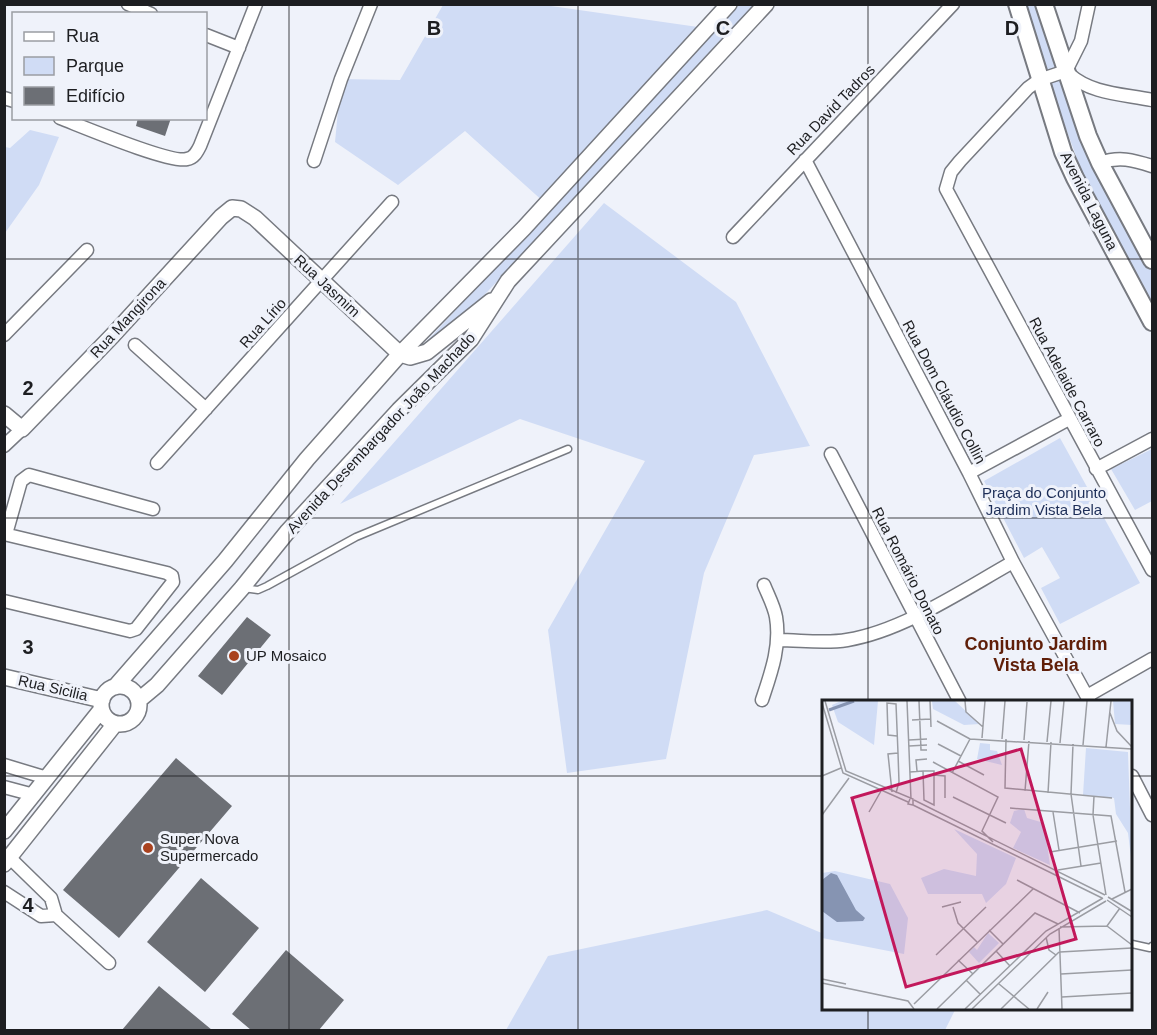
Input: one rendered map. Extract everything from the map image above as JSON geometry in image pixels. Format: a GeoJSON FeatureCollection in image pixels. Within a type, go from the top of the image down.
{"type":"FeatureCollection","features":[{"type":"Feature","properties":{"kind":"main road","name":"Avenida Laguna"},"geometry":{"type":"LineString","coordinates":[[1017,4],[1063,152],[1152,322]]}},
{"type":"Feature","properties":{"kind":"main road","name":"Avenida Laguna"},"geometry":{"type":"LineString","coordinates":[[1044,4],[1088,136],[1152,260]]}},
{"type":"Feature","properties":{"kind":"main road"},"geometry":{"type":"LineString","coordinates":[[1075,178],[1085,165],[1100,163]]}},
{"type":"Feature","properties":{"kind":"street"},"geometry":{"type":"LineString","coordinates":[[128,4],[146,12]]}},
{"type":"Feature","properties":{"kind":"street"},"geometry":{"type":"LineString","coordinates":[[65,120],[161,155],[188,159],[200,146],[256,4]]}},
{"type":"Feature","properties":{"kind":"street"},"geometry":{"type":"LineString","coordinates":[[314,161],[341,79],[371,4]]}},
{"type":"Feature","properties":{"kind":"street"},"geometry":{"type":"LineString","coordinates":[[4,831],[47,778],[101,705],[107,692],[115,687],[225,561],[307,459],[400,354],[524,228],[729,4]]}},
{"type":"Feature","properties":{"kind":"street","name":"Avenida Desembargador João Machado"},"geometry":{"type":"LineString","coordinates":[[139,700],[157,685],[242,588],[288,531],[399,410],[471,339],[508,281],[766,4]]}},
{"type":"Feature","properties":{"kind":"street","name":"Rua David Tadros"},"geometry":{"type":"LineString","coordinates":[[733,237],[953,4]]}},
{"type":"Feature","properties":{"kind":"street"},"geometry":{"type":"LineString","coordinates":[[1040,80],[1066,71],[1081,41],[1089,4]]}},
{"type":"Feature","properties":{"kind":"street"},"geometry":{"type":"LineString","coordinates":[[207,35],[239,48]]}},
{"type":"Feature","properties":{"kind":"street"},"geometry":{"type":"LineString","coordinates":[[1066,71],[1079,83],[1098,90],[1152,100]]}},
{"type":"Feature","properties":{"kind":"street","name":"Rua Adelaide Carraro"},"geometry":{"type":"LineString","coordinates":[[1040,80],[1020,96],[951,172],[946,189],[1152,570]]}},
{"type":"Feature","properties":{"kind":"street"},"geometry":{"type":"LineString","coordinates":[[1100,163],[1113,158],[1128,159],[1152,166]]}},
{"type":"Feature","properties":{"kind":"street","name":"Rua Dom Cláudio Collin"},"geometry":{"type":"LineString","coordinates":[[805,160],[969,473],[1013,562],[1089,699]]}},
{"type":"Feature","properties":{"kind":"street","name":"Rua Lírio"},"geometry":{"type":"LineString","coordinates":[[157,463],[392,202]]}},
{"type":"Feature","properties":{"kind":"street","name":"Rua Mangirona"},"geometry":{"type":"LineString","coordinates":[[4,446],[113,336],[221,217],[235,208],[255,218]]}},
{"type":"Feature","properties":{"kind":"street","name":"Rua Jasmim"},"geometry":{"type":"LineString","coordinates":[[255,218],[400,354]]}},
{"type":"Feature","properties":{"kind":"street"},"geometry":{"type":"LineString","coordinates":[[4,335],[87,250]]}},
{"type":"Feature","properties":{"kind":"street"},"geometry":{"type":"LineString","coordinates":[[400,354],[410,357],[427,352],[497,296]]}},
{"type":"Feature","properties":{"kind":"street"},"geometry":{"type":"LineString","coordinates":[[135,345],[206,409]]}},
{"type":"Feature","properties":{"kind":"street"},"geometry":{"type":"LineString","coordinates":[[4,414],[22,429]]}},
{"type":"Feature","properties":{"kind":"street"},"geometry":{"type":"LineString","coordinates":[[969,473],[1069,419]]}},
{"type":"Feature","properties":{"kind":"street"},"geometry":{"type":"LineString","coordinates":[[1096,469],[1152,439]]}},
{"type":"Feature","properties":{"kind":"street","name":"Rua Romário Donato"},"geometry":{"type":"LineString","coordinates":[[831,454],[959,700]]}},
{"type":"Feature","properties":{"kind":"street"},"geometry":{"type":"LineString","coordinates":[[4,601],[130,631],[136,629],[173,582],[172,576],[167,573],[5,534],[21,481],[29,475],[153,509]]}},
{"type":"Feature","properties":{"kind":"street"},"geometry":{"type":"LineString","coordinates":[[778,640],[845,641],[877,634],[915,616],[1013,562]]}},
{"type":"Feature","properties":{"kind":"street"},"geometry":{"type":"LineString","coordinates":[[762,700],[778,640],[776,615],[764,585]]}},
{"type":"Feature","properties":{"kind":"street"},"geometry":{"type":"LineString","coordinates":[[1089,699],[1152,659]]}},
{"type":"Feature","properties":{"kind":"street","name":"Rua Sicilia"},"geometry":{"type":"LineString","coordinates":[[4,677],[101,705]]}},
{"type":"Feature","properties":{"kind":"street"},"geometry":{"type":"LineString","coordinates":[[101,705],[106,719],[115,724],[125,724],[134,719],[139,700],[134,692],[125,687],[115,687]]}},
{"type":"Feature","properties":{"kind":"street"},"geometry":{"type":"LineString","coordinates":[[109,963],[56,915],[51,898],[7,861],[115,724]]}},
{"type":"Feature","properties":{"kind":"street"},"geometry":{"type":"LineString","coordinates":[[4,765],[47,778]]}},
{"type":"Feature","properties":{"kind":"street"},"geometry":{"type":"LineString","coordinates":[[1133,780],[1152,814]]}},
{"type":"Feature","properties":{"kind":"street"},"geometry":{"type":"LineString","coordinates":[[4,787],[34,795]]}},
{"type":"Feature","properties":{"kind":"street"},"geometry":{"type":"LineString","coordinates":[[4,892],[41,916],[56,915]]}},
{"type":"Feature","properties":{"kind":"lane"},"geometry":{"type":"LineString","coordinates":[[242,588],[258,590],[356,537],[568,448]]}},
{"type":"Feature","properties":{"kind":"lane"},"geometry":{"type":"LineString","coordinates":[[1133,944],[1152,946]]}},
{"type":"Feature","properties":{"kind":"green space"},"geometry":{"type":"Polygon","coordinates":[[[443,5],[544,5],[698,27],[545,203],[465,131],[398,185],[335,142],[341,79],[400,80],[443,5]]]}},
{"type":"Feature","properties":{"kind":"green space"},"geometry":{"type":"Polygon","coordinates":[[[739,5],[761,5],[446,335],[427,341],[739,5]]]}},
{"type":"Feature","properties":{"kind":"green space"},"geometry":{"type":"Polygon","coordinates":[[[1026,5],[1038,5],[1062,85],[1080,127],[1152,271],[1152,302],[1080,167],[1053,93],[1026,5]]]}},
{"type":"Feature","properties":{"kind":"green space"},"geometry":{"type":"Polygon","coordinates":[[[30,130],[59,137],[39,185],[5,233],[5,147],[10,148],[30,130]]]}},
{"type":"Feature","properties":{"kind":"green space"},"geometry":{"type":"Polygon","coordinates":[[[604,203],[736,302],[810,446],[754,455],[704,573],[666,759],[567,773],[548,630],[645,461],[520,419],[340,504],[604,203]]]}},
{"type":"Feature","properties":{"kind":"green space","name":"Praça do Conjunto Jardim Vista Bela"},"geometry":{"type":"Polygon","coordinates":[[[1060,438],[1140,583],[1060,624],[1041,588],[1060,578],[1042,547],[1024,558],[984,481],[1060,438]]]}},
{"type":"Feature","properties":{"kind":"green space"},"geometry":{"type":"Polygon","coordinates":[[[1152,449],[1152,501],[1135,510],[1111,469],[1152,449]]]}},
{"type":"Feature","properties":{"kind":"green space"},"geometry":{"type":"Polygon","coordinates":[[[767,910],[822,933],[822,1011],[954,1011],[945,1030],[506,1030],[548,956],[767,910]]]}},
{"type":"Feature","properties":{"kind":"building"},"geometry":{"type":"Polygon","coordinates":[[[138,120],[170,120],[165,136],[136,126],[138,120]]]}},
{"type":"Feature","properties":{"kind":"building","name":"UP Mosaico"},"geometry":{"type":"Polygon","coordinates":[[[247,617],[271,635],[222,695],[198,676],[247,617]]]}},
{"type":"Feature","properties":{"kind":"building","name":"Super Nova Supermercado"},"geometry":{"type":"Polygon","coordinates":[[[176,758],[232,806],[119,938],[63,890],[176,758]]]}},
{"type":"Feature","properties":{"kind":"building"},"geometry":{"type":"Polygon","coordinates":[[[201,878],[259,928],[205,992],[147,942],[201,878]]]}},
{"type":"Feature","properties":{"kind":"building"},"geometry":{"type":"Polygon","coordinates":[[[286,950],[344,1000],[319,1030],[251,1030],[232,1014],[286,950]]]}},
{"type":"Feature","properties":{"kind":"building"},"geometry":{"type":"Polygon","coordinates":[[[159,986],[183,1006],[212,1030],[122,1030],[159,986]]]}},
{"type":"Feature","properties":{"kind":"place","name":"UP Mosaico"},"geometry":{"type":"Point","coordinates":[234,656]}},
{"type":"Feature","properties":{"kind":"place","name":"Super Nova Supermercado"},"geometry":{"type":"Point","coordinates":[148,848]}},
{"type":"Feature","properties":{"kind":"district","name":"Conjunto Jardim Vista Bela"},"geometry":{"type":"Point","coordinates":[1036,654]}}]}
